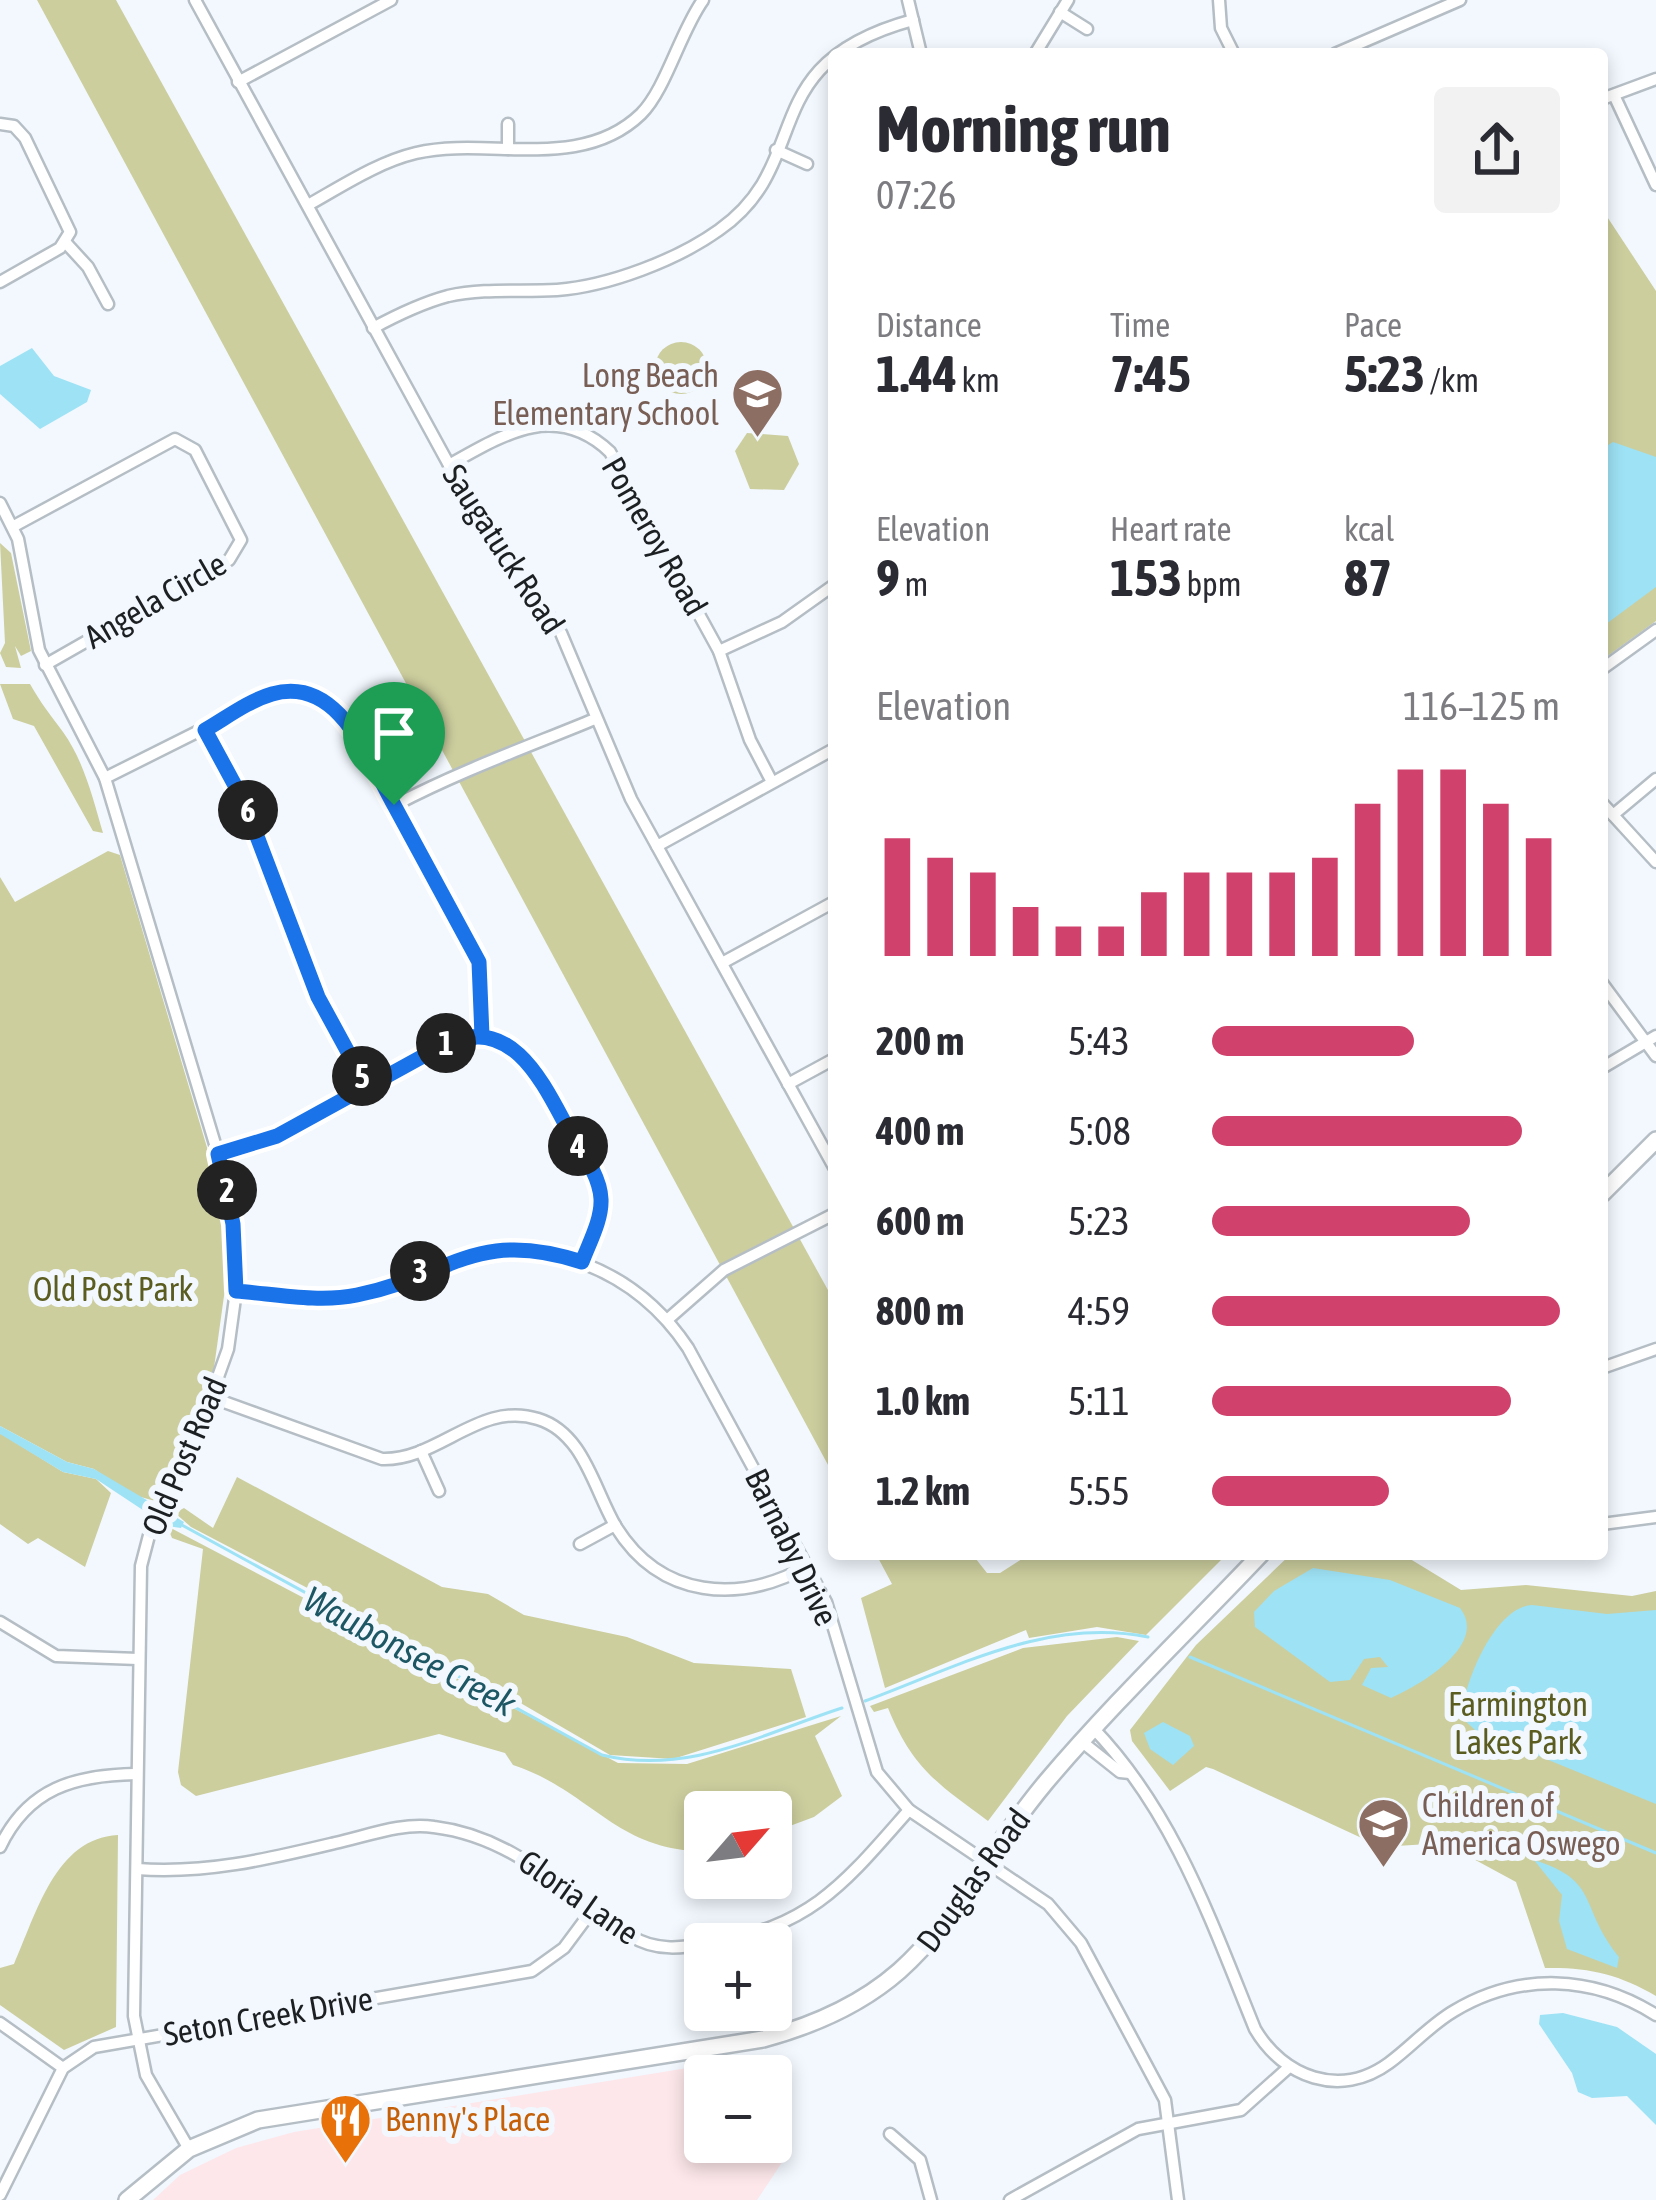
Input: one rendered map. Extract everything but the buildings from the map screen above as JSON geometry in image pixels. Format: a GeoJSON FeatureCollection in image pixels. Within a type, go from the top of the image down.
{"type":"FeatureCollection","features":[{"type":"Feature","properties":{"kind":"street","name":"Saugatuck Road"},"geometry":{"type":"LineString","coordinates":[[195,0],[449,465],[561,634],[595,718],[657,846],[828,1156]]}},
{"type":"Feature","properties":{"kind":"street"},"geometry":{"type":"LineString","coordinates":[[238,82],[391,0]]}},
{"type":"Feature","properties":{"kind":"street"},"geometry":{"type":"LineString","coordinates":[[308,205],[412,154],[455,147],[574,145],[640,114],[703,0]]}},
{"type":"Feature","properties":{"kind":"street"},"geometry":{"type":"LineString","coordinates":[[908,0],[920,48]]}},
{"type":"Feature","properties":{"kind":"street"},"geometry":{"type":"LineString","coordinates":[[1219,0],[1221,28],[1231,48]]}},
{"type":"Feature","properties":{"kind":"street"},"geometry":{"type":"LineString","coordinates":[[1352,48],[1460,0]]}},
{"type":"Feature","properties":{"kind":"street"},"geometry":{"type":"LineString","coordinates":[[1039,48],[1064,6],[1088,28]]}},
{"type":"Feature","properties":{"kind":"street"},"geometry":{"type":"LineString","coordinates":[[844,48],[859,37],[913,20]]}},
{"type":"Feature","properties":{"kind":"street"},"geometry":{"type":"LineString","coordinates":[[373,328],[450,296],[583,286],[682,251],[741,211],[776,150],[800,94],[828,60]]}},
{"type":"Feature","properties":{"kind":"street"},"geometry":{"type":"LineString","coordinates":[[1656,79],[1608,97],[1656,185]]}},
{"type":"Feature","properties":{"kind":"street"},"geometry":{"type":"LineString","coordinates":[[0,124],[14,126],[25,138],[66,215],[66,242],[88,267],[108,304]]}},
{"type":"Feature","properties":{"kind":"street"},"geometry":{"type":"LineString","coordinates":[[508,124],[508,149]]}},
{"type":"Feature","properties":{"kind":"street"},"geometry":{"type":"LineString","coordinates":[[776,150],[807,164]]}},
{"type":"Feature","properties":{"kind":"street"},"geometry":{"type":"LineString","coordinates":[[0,282],[66,242]]}},
{"type":"Feature","properties":{"kind":"street","name":"Pomeroy Road"},"geometry":{"type":"LineString","coordinates":[[449,465],[534,424],[560,424],[587,433],[622,469],[719,651],[744,725],[772,782]]}},
{"type":"Feature","properties":{"kind":"street","name":"Angela Circle"},"geometry":{"type":"LineString","coordinates":[[14,526],[167,442],[182,440],[195,450],[241,540],[230,560],[45,664]]}},
{"type":"Feature","properties":{"kind":"street","name":"Old Post Road"},"geometry":{"type":"LineString","coordinates":[[0,503],[14,526],[45,664],[105,778],[218,1154],[233,1224],[236,1291],[228,1348],[213,1397],[152,1523],[141,1566],[137,2039],[160,2107],[189,2149]]}},
{"type":"Feature","properties":{"kind":"street"},"geometry":{"type":"LineString","coordinates":[[719,651],[785,620],[828,589]]}},
{"type":"Feature","properties":{"kind":"street"},"geometry":{"type":"LineString","coordinates":[[1608,666],[1656,630]]}},
{"type":"Feature","properties":{"kind":"street"},"geometry":{"type":"LineString","coordinates":[[308,694],[312,680]]}},
{"type":"Feature","properties":{"kind":"street"},"geometry":{"type":"LineString","coordinates":[[105,778],[275,693],[308,694],[343,717],[479,962],[482,1036]]}},
{"type":"Feature","properties":{"kind":"street"},"geometry":{"type":"LineString","coordinates":[[394,805],[452,773],[510,756],[595,718]]}},
{"type":"Feature","properties":{"kind":"street"},"geometry":{"type":"LineString","coordinates":[[205,730],[251,818],[318,997],[367,1087]]}},
{"type":"Feature","properties":{"kind":"street"},"geometry":{"type":"LineString","coordinates":[[657,846],[828,752]]}},
{"type":"Feature","properties":{"kind":"street"},"geometry":{"type":"LineString","coordinates":[[1613,814],[1656,779]]}},
{"type":"Feature","properties":{"kind":"street"},"geometry":{"type":"LineString","coordinates":[[1608,809],[1656,862]]}},
{"type":"Feature","properties":{"kind":"street"},"geometry":{"type":"LineString","coordinates":[[722,963],[828,905]]}},
{"type":"Feature","properties":{"kind":"street"},"geometry":{"type":"LineString","coordinates":[[1608,990],[1651,1039],[1656,1056]]}},
{"type":"Feature","properties":{"kind":"street"},"geometry":{"type":"LineString","coordinates":[[218,1154],[277,1136],[447,1043],[482,1036],[526,1058],[595,1177],[600,1208],[582,1262]]}},
{"type":"Feature","properties":{"kind":"street"},"geometry":{"type":"LineString","coordinates":[[1608,1064],[1651,1039]]}},
{"type":"Feature","properties":{"kind":"street"},"geometry":{"type":"LineString","coordinates":[[788,1084],[828,1062]]}},
{"type":"Feature","properties":{"kind":"street"},"geometry":{"type":"LineString","coordinates":[[1608,1188],[1656,1140]]}},
{"type":"Feature","properties":{"kind":"street"},"geometry":{"type":"LineString","coordinates":[[668,1320],[724,1270],[828,1217]]}},
{"type":"Feature","properties":{"kind":"street","name":"Barnaby Drive"},"geometry":{"type":"LineString","coordinates":[[236,1291],[358,1295],[445,1262],[497,1250],[541,1252],[614,1276],[668,1320],[826,1602],[877,1772],[909,1810],[1048,1904],[1081,1943],[1158,2084],[1169,2122],[1178,2200]]}},
{"type":"Feature","properties":{"kind":"street"},"geometry":{"type":"LineString","coordinates":[[1608,1367],[1656,1349]]}},
{"type":"Feature","properties":{"kind":"street"},"geometry":{"type":"LineString","coordinates":[[213,1397],[360,1454],[393,1459],[498,1416],[544,1420],[574,1445],[615,1526],[644,1561],[695,1588],[754,1588],[808,1566]]}},
{"type":"Feature","properties":{"kind":"street"},"geometry":{"type":"LineString","coordinates":[[421,1451],[439,1491]]}},
{"type":"Feature","properties":{"kind":"street"},"geometry":{"type":"LineString","coordinates":[[1608,1522],[1656,1517]]}},
{"type":"Feature","properties":{"kind":"street"},"geometry":{"type":"LineString","coordinates":[[580,1544],[615,1526]]}},
{"type":"Feature","properties":{"kind":"street","name":"Douglas Road"},"geometry":{"type":"LineString","coordinates":[[127,2200],[189,2149],[258,2120],[763,2039],[812,2025],[861,2002],[911,1964],[942,1931],[1087,1735],[1255,1560]]}},
{"type":"Feature","properties":{"kind":"street"},"geometry":{"type":"LineString","coordinates":[[0,1622],[56,1656],[138,1659]]}},
{"type":"Feature","properties":{"kind":"street"},"geometry":{"type":"LineString","coordinates":[[1087,1735],[1120,1772],[1130,1773],[1179,1844],[1255,2029],[1269,2054],[1288,2068],[1330,2081],[1365,2076],[1453,2011],[1533,1983],[1587,1985],[1628,1997],[1656,2015]]}},
{"type":"Feature","properties":{"kind":"street"},"geometry":{"type":"LineString","coordinates":[[0,1847],[16,1818],[45,1792],[94,1774],[136,1774]]}},
{"type":"Feature","properties":{"kind":"street","name":"Gloria Lane"},"geometry":{"type":"LineString","coordinates":[[137,1869],[212,1871],[400,1828],[436,1827],[502,1844],[634,1938],[663,1948],[765,1933],[827,1898],[909,1810]]}},
{"type":"Feature","properties":{"kind":"street","name":"Seton Creek Drive"},"geometry":{"type":"LineString","coordinates":[[63,2068],[94,2047],[532,1971],[564,1948],[593,1909]]}},
{"type":"Feature","properties":{"kind":"street"},"geometry":{"type":"LineString","coordinates":[[0,2024],[63,2068],[0,2195]]}},
{"type":"Feature","properties":{"kind":"street"},"geometry":{"type":"LineString","coordinates":[[1010,2200],[1138,2129],[1241,2110],[1288,2068]]}},
{"type":"Feature","properties":{"kind":"street"},"geometry":{"type":"LineString","coordinates":[[890,2134],[920,2160],[931,2200]]}},
{"type":"Feature","properties":{"kind":"street"},"geometry":{"type":"LineString","coordinates":[[1036,2186],[1043,2200]]}},
{"type":"Feature","properties":{"kind":"shaded area"},"geometry":{"type":"Polygon","coordinates":[[[684,2069],[684,2163],[782,2163],[757,2200],[153,2200],[180,2175],[236,2148],[294,2132],[684,2069]]]}},
{"type":"Feature","properties":{"kind":"green space"},"geometry":{"type":"Polygon","coordinates":[[[37,0],[116,0],[828,1290],[828,1465],[37,0]]]}},
{"type":"Feature","properties":{"kind":"green space"},"geometry":{"type":"Polygon","coordinates":[[[1608,218],[1656,291],[1656,621],[1608,656],[1608,218]]]}},
{"type":"Feature","properties":{"kind":"green space"},"geometry":{"type":"Polygon","coordinates":[[[681,342],[699,350],[707,368],[699,386],[681,394],[663,386],[655,368],[663,350],[681,342]]]}},
{"type":"Feature","properties":{"kind":"green space"},"geometry":{"type":"Polygon","coordinates":[[[747,433],[788,436],[799,464],[784,490],[750,489],[735,451],[747,433]]]}},
{"type":"Feature","properties":{"kind":"green space"},"geometry":{"type":"Polygon","coordinates":[[[0,543],[11,553],[31,651],[21,656],[15,646],[21,668],[6,667],[0,653],[5,643],[0,543]]]}},
{"type":"Feature","properties":{"kind":"green space"},"geometry":{"type":"Polygon","coordinates":[[[0,684],[30,684],[77,755],[103,833],[93,831],[34,726],[13,719],[0,684]]]}},
{"type":"Feature","properties":{"kind":"green space","name":"Old Post Park"},"geometry":{"type":"Polygon","coordinates":[[[108,851],[120,855],[214,1171],[229,1260],[213,1375],[155,1501],[130,1494],[94,1469],[67,1462],[0,1426],[0,877],[15,902],[108,851]]]}},
{"type":"Feature","properties":{"kind":"green space"},"geometry":{"type":"Polygon","coordinates":[[[0,1433],[63,1472],[96,1479],[111,1493],[85,1567],[38,1538],[28,1544],[0,1524],[0,1433]]]}},
{"type":"Feature","properties":{"kind":"green space"},"geometry":{"type":"Polygon","coordinates":[[[237,1477],[442,1587],[488,1594],[524,1615],[627,1637],[694,1663],[791,1669],[806,1717],[673,1759],[610,1755],[462,1669],[191,1527],[175,1513],[184,1508],[213,1528],[237,1477]]]}},
{"type":"Feature","properties":{"kind":"green space"},"geometry":{"type":"Polygon","coordinates":[[[167,1526],[618,1763],[687,1764],[841,1716],[815,1736],[842,1796],[814,1817],[792,1825],[792,1791],[684,1791],[684,1850],[675,1849],[626,1831],[563,1789],[513,1765],[505,1753],[439,1734],[196,1796],[181,1785],[178,1772],[203,1549],[172,1538],[167,1526]]]}},
{"type":"Feature","properties":{"kind":"green space"},"geometry":{"type":"Polygon","coordinates":[[[879,1560],[977,1560],[987,1573],[1000,1573],[1021,1560],[1221,1560],[1146,1635],[1097,1627],[1029,1638],[1026,1630],[885,1688],[861,1598],[892,1584],[879,1560]]]}},
{"type":"Feature","properties":{"kind":"green space","name":"Farmington Lakes Park"},"geometry":{"type":"Polygon","coordinates":[[[1285,1560],[1412,1560],[1461,1590],[1526,1585],[1632,1596],[1656,1591],[1656,1996],[1602,1973],[1545,1968],[1516,1882],[1444,1843],[1381,1847],[1206,1767],[1170,1791],[1132,1741],[1130,1730],[1196,1645],[1285,1560]]]}},
{"type":"Feature","properties":{"kind":"green space"},"geometry":{"type":"Polygon","coordinates":[[[1117,1637],[1139,1641],[1067,1716],[988,1821],[917,1761],[888,1708],[874,1712],[870,1706],[1023,1648],[1117,1637]]]}},
{"type":"Feature","properties":{"kind":"green space"},"geometry":{"type":"Polygon","coordinates":[[[118,1835],[116,2027],[64,2050],[0,2005],[0,1968],[14,1964],[40,1902],[63,1864],[96,1839],[118,1835]]]}},
{"type":"Feature","properties":{"kind":"water"},"geometry":{"type":"Polygon","coordinates":[[[32,348],[54,376],[91,390],[87,402],[40,429],[0,394],[0,366],[32,348]]]}},
{"type":"Feature","properties":{"kind":"water"},"geometry":{"type":"Polygon","coordinates":[[[1613,442],[1656,457],[1656,587],[1608,623],[1608,445],[1613,442]]]}},
{"type":"Feature","properties":{"kind":"water"},"geometry":{"type":"Polygon","coordinates":[[[0,1426],[67,1462],[94,1469],[184,1522],[181,1528],[167,1526],[96,1479],[63,1472],[0,1434],[0,1426]]]}},
{"type":"Feature","properties":{"kind":"water"},"geometry":{"type":"Polygon","coordinates":[[[1313,1568],[1390,1580],[1460,1608],[1467,1622],[1458,1650],[1433,1674],[1391,1698],[1362,1685],[1371,1668],[1388,1667],[1380,1657],[1364,1659],[1350,1680],[1330,1682],[1255,1627],[1254,1612],[1274,1591],[1313,1568]]]}},
{"type":"Feature","properties":{"kind":"water"},"geometry":{"type":"Polygon","coordinates":[[[1532,1605],[1607,1614],[1656,1610],[1656,1804],[1475,1730],[1461,1717],[1483,1649],[1505,1619],[1532,1605]]]}},
{"type":"Feature","properties":{"kind":"water"},"geometry":{"type":"Polygon","coordinates":[[[1163,1722],[1190,1736],[1194,1746],[1173,1765],[1150,1749],[1144,1733],[1163,1722]]]}},
{"type":"Feature","properties":{"kind":"water"},"geometry":{"type":"Polygon","coordinates":[[[1534,1860],[1580,1886],[1619,1957],[1617,1968],[1567,1949],[1559,1921],[1562,1895],[1534,1860]]]}},
{"type":"Feature","properties":{"kind":"water"},"geometry":{"type":"Polygon","coordinates":[[[1563,2013],[1617,2027],[1656,2054],[1656,2125],[1627,2096],[1592,2098],[1578,2092],[1572,2073],[1539,2024],[1540,2015],[1563,2013]]]}},
{"type":"Feature","properties":{"kind":"waterway","name":"Waubonsee Creek"},"geometry":{"type":"LineString","coordinates":[[180,1524],[602,1755],[634,1760],[694,1756],[842,1708]]}},
{"type":"Feature","properties":{"kind":"waterway","name":"Waubonsee Creek"},"geometry":{"type":"LineString","coordinates":[[865,1701],[1039,1639],[1111,1633],[1148,1637]]}},
{"type":"Feature","properties":{"kind":"waterway","name":"Waubonsee Creek"},"geometry":{"type":"LineString","coordinates":[[1190,1657],[1656,1853]]}},
{"type":"Feature","properties":{"kind":"place","name":"Long Beach Elementary School"},"geometry":{"type":"Point","coordinates":[758,440]}},
{"type":"Feature","properties":{"kind":"place","name":"Children of America Oswego"},"geometry":{"type":"Point","coordinates":[1383,1870]}},
{"type":"Feature","properties":{"kind":"place","name":"Benny's Place"},"geometry":{"type":"Point","coordinates":[346,2165]}},
{"type":"Feature","properties":{"kind":"route"},"geometry":{"type":"LineString","coordinates":[[394,805],[348,724],[319,698],[275,693],[205,730],[244,802],[318,997],[367,1087],[447,1043],[457,1039],[482,1036],[505,1043],[533,1067],[595,1177],[601,1198],[598,1221],[582,1262],[541,1252],[497,1250],[445,1262],[358,1295],[321,1298],[236,1291],[233,1224],[218,1154],[277,1136],[367,1087],[447,1043],[482,1036],[479,962],[394,805]]}}]}
